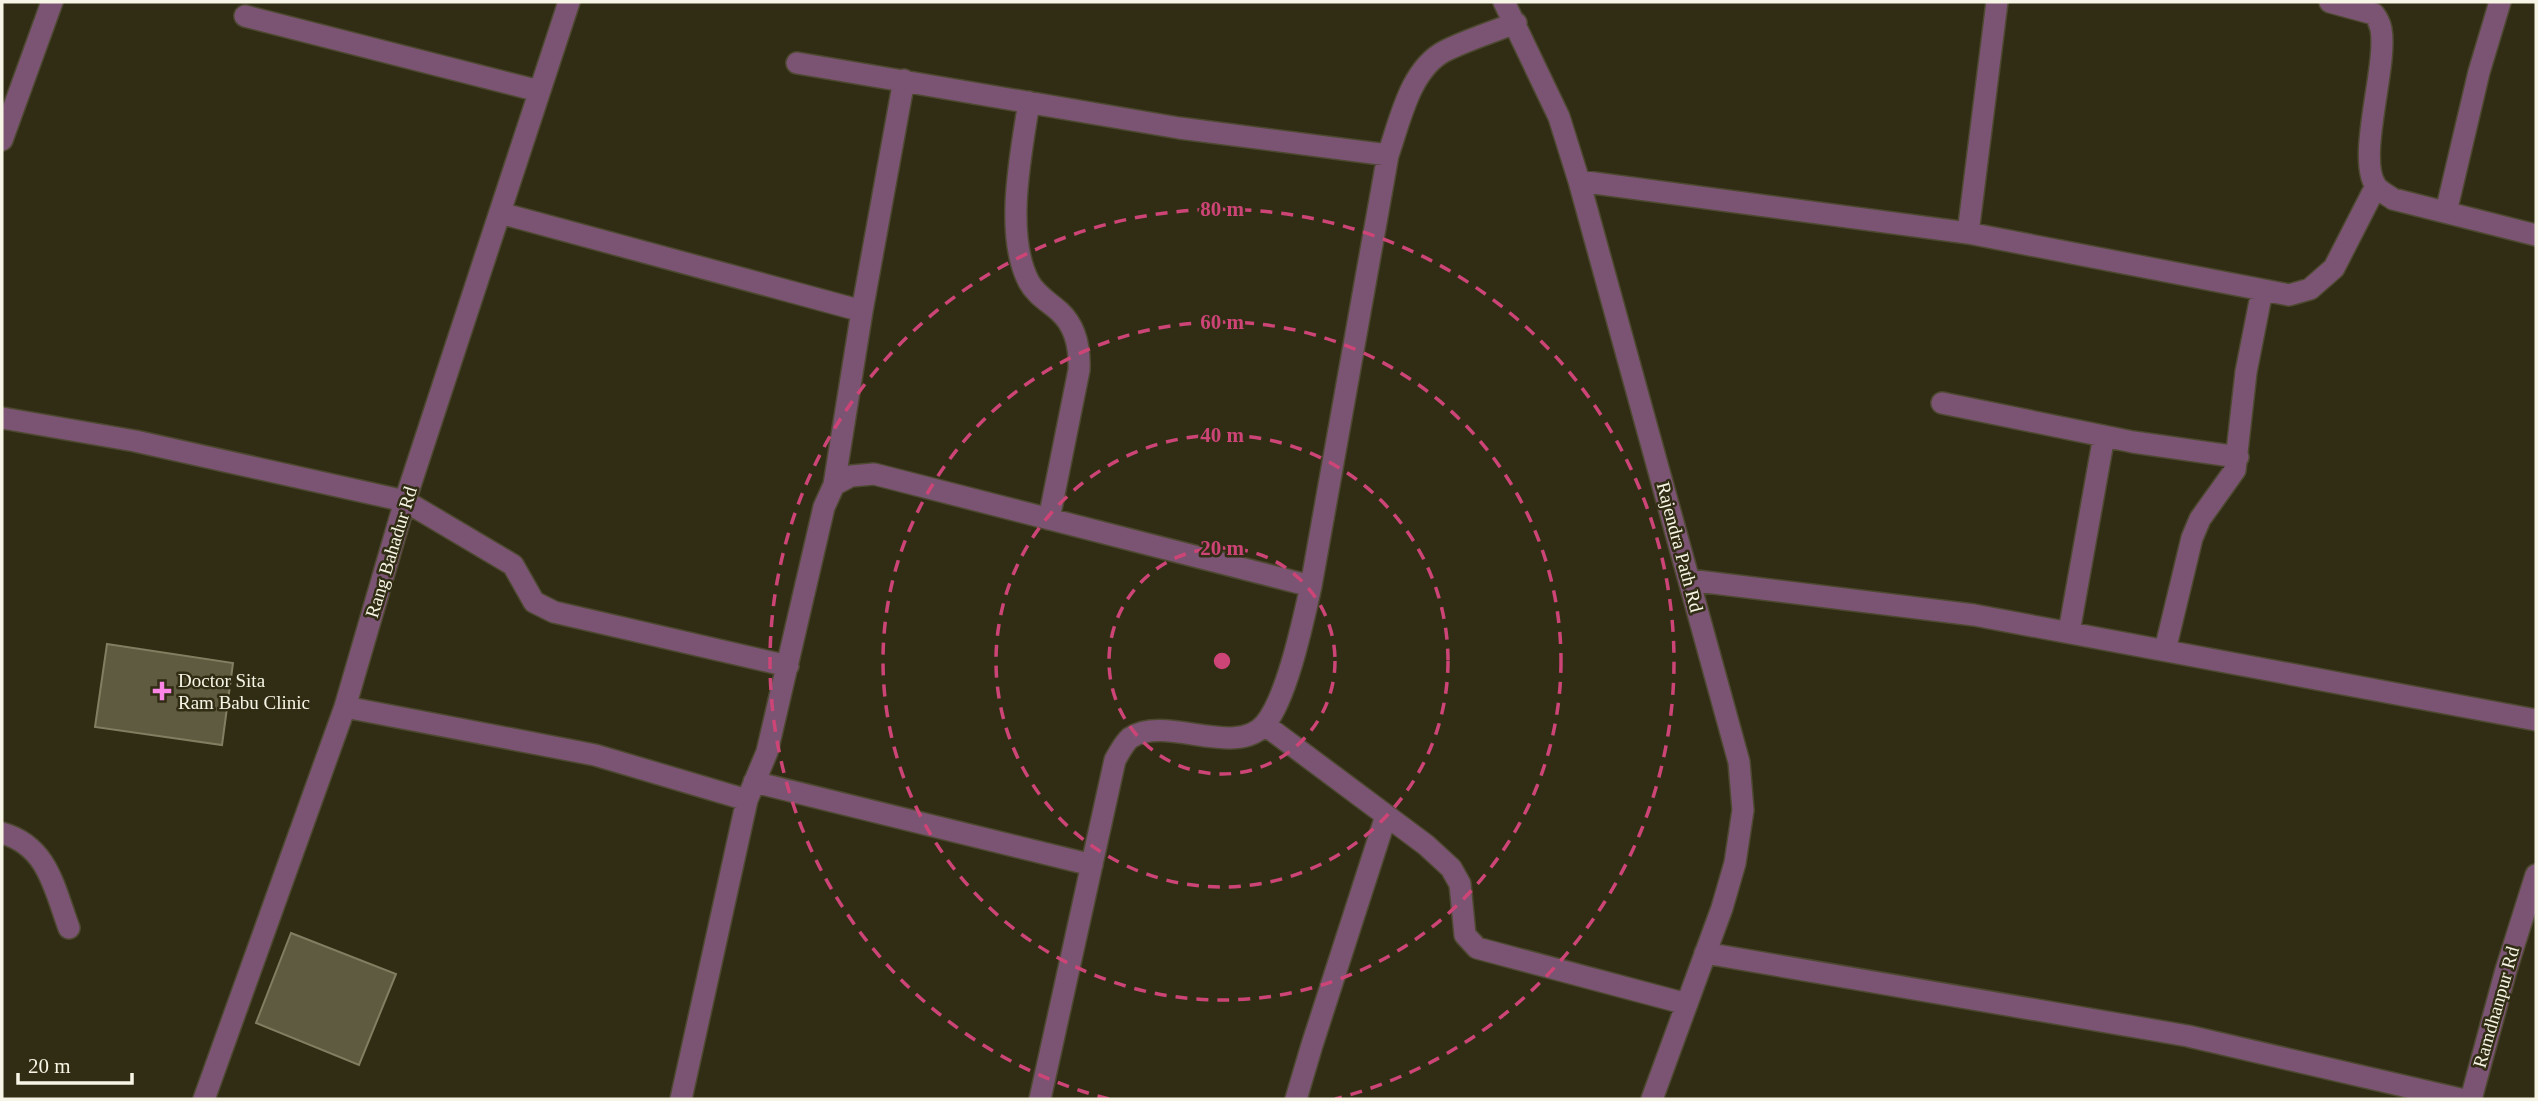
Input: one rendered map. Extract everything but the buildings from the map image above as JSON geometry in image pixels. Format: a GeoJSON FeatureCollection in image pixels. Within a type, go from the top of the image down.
{"type":"FeatureCollection","features":[{"type":"Feature","properties":{"kind":"street"},"geometry":{"type":"LineString","coordinates":[[2,141],[52,2]]}},
{"type":"Feature","properties":{"kind":"street","name":"Rang Bahadur Rd"},"geometry":{"type":"LineString","coordinates":[[204,1099],[345,707],[405,501],[569,2]]}},
{"type":"Feature","properties":{"kind":"street","name":"Rajendra Path Rd"},"geometry":{"type":"LineString","coordinates":[[1504,2],[1559,117],[1579,181],[1739,762],[1743,810],[1735,863],[1722,908],[1652,1099]]}},
{"type":"Feature","properties":{"kind":"street"},"geometry":{"type":"LineString","coordinates":[[1968,233],[1997,2]]}},
{"type":"Feature","properties":{"kind":"street"},"geometry":{"type":"LineString","coordinates":[[2330,2],[2374,14],[2381,27],[2382,47],[2370,149],[2370,170],[2376,186],[2393,199],[2536,235]]}},
{"type":"Feature","properties":{"kind":"street"},"geometry":{"type":"LineString","coordinates":[[2446,212],[2479,72],[2500,2]]}},
{"type":"Feature","properties":{"kind":"street"},"geometry":{"type":"LineString","coordinates":[[245,16],[540,92]]}},
{"type":"Feature","properties":{"kind":"street"},"geometry":{"type":"LineString","coordinates":[[1040,1099],[1115,760],[1128,739],[1149,729],[1228,737],[1252,734],[1265,724],[1279,699],[1296,648],[1311,586],[1388,155],[1407,100],[1422,71],[1442,52],[1516,23]]}},
{"type":"Feature","properties":{"kind":"street"},"geometry":{"type":"LineString","coordinates":[[797,63],[1179,128],[1388,155]]}},
{"type":"Feature","properties":{"kind":"street"},"geometry":{"type":"LineString","coordinates":[[681,1099],[750,791],[767,752],[824,506],[834,485],[904,80]]}},
{"type":"Feature","properties":{"kind":"street"},"geometry":{"type":"LineString","coordinates":[[1029,102],[1017,182],[1020,254],[1029,283],[1044,300],[1061,313],[1074,331],[1080,351],[1079,370],[1049,519]]}},
{"type":"Feature","properties":{"kind":"street"},"geometry":{"type":"LineString","coordinates":[[1579,181],[1968,233],[2289,295],[2309,289],[2334,268],[2376,186]]}},
{"type":"Feature","properties":{"kind":"street"},"geometry":{"type":"LineString","coordinates":[[500,214],[862,311]]}},
{"type":"Feature","properties":{"kind":"street"},"geometry":{"type":"LineString","coordinates":[[2165,650],[2192,538],[2200,519],[2235,470],[2246,372],[2262,291]]}},
{"type":"Feature","properties":{"kind":"street"},"geometry":{"type":"LineString","coordinates":[[1942,403],[2104,436],[2238,457]]}},
{"type":"Feature","properties":{"kind":"street"},"geometry":{"type":"LineString","coordinates":[[2,418],[135,441],[405,501],[513,565],[534,602],[554,612],[788,666]]}},
{"type":"Feature","properties":{"kind":"street"},"geometry":{"type":"LineString","coordinates":[[2069,632],[2104,436]]}},
{"type":"Feature","properties":{"kind":"street"},"geometry":{"type":"LineString","coordinates":[[834,485],[850,477],[874,474],[1311,586]]}},
{"type":"Feature","properties":{"kind":"street"},"geometry":{"type":"LineString","coordinates":[[1689,580],[1974,615],[2536,720]]}},
{"type":"Feature","properties":{"kind":"street"},"geometry":{"type":"LineString","coordinates":[[345,707],[595,755],[1092,865]]}},
{"type":"Feature","properties":{"kind":"street"},"geometry":{"type":"LineString","coordinates":[[1265,724],[1426,845],[1451,868],[1461,884],[1465,934],[1477,948],[1687,1004]]}},
{"type":"Feature","properties":{"kind":"street"},"geometry":{"type":"LineString","coordinates":[[1297,1099],[1386,816]]}},
{"type":"Feature","properties":{"kind":"street"},"geometry":{"type":"LineString","coordinates":[[2,833],[20,839],[37,853],[47,869],[69,928]]}},
{"type":"Feature","properties":{"kind":"street","name":"Ramdhanpur Rd"},"geometry":{"type":"LineString","coordinates":[[2470,1099],[2536,875]]}},
{"type":"Feature","properties":{"kind":"street"},"geometry":{"type":"LineString","coordinates":[[1706,953],[2188,1036],[2460,1099]]}},
{"type":"Feature","properties":{"kind":"place","name":"Doctor Sita Ram Babu Clinic"},"geometry":{"type":"Point","coordinates":[162,691]}}]}
